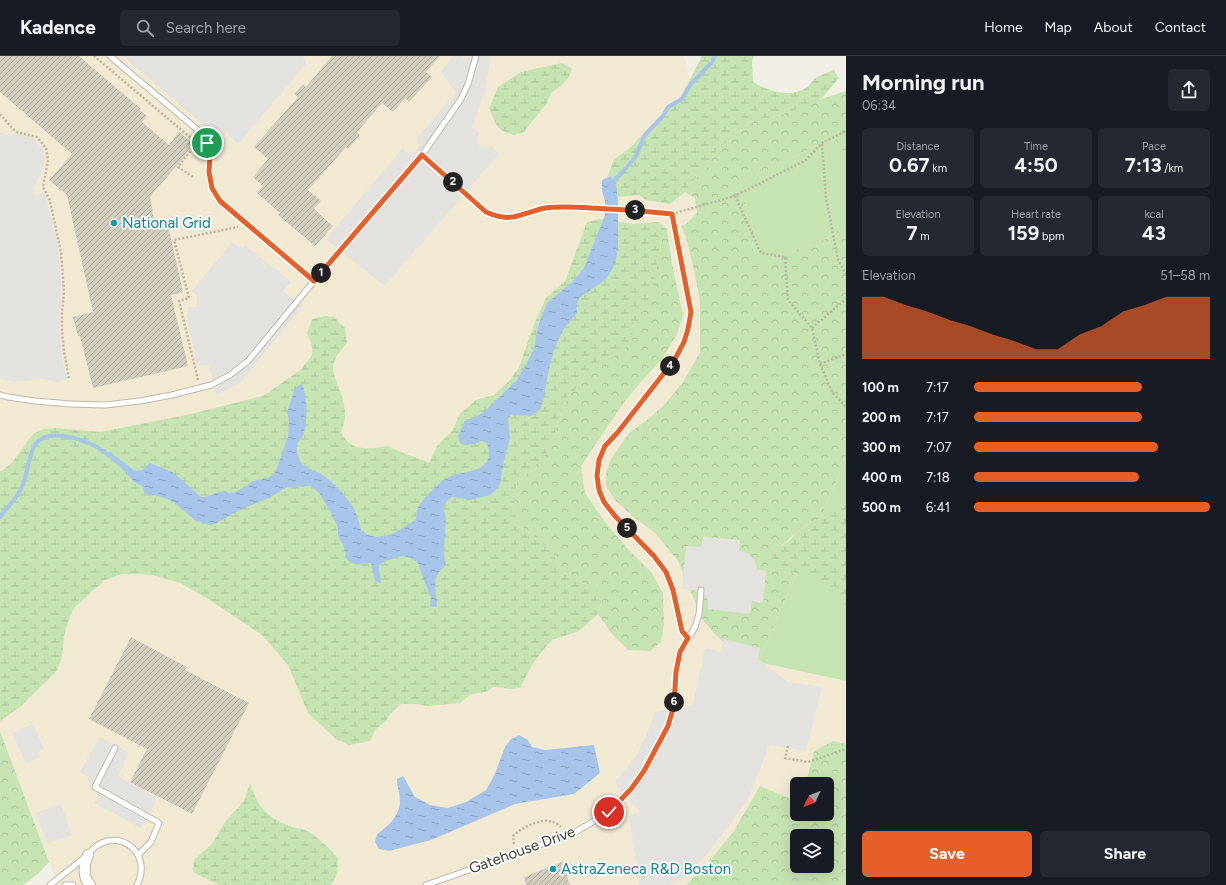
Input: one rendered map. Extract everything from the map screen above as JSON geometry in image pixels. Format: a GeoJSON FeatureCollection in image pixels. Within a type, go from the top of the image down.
{"type":"FeatureCollection","features":[{"type":"Feature","properties":{"kind":"street"},"geometry":{"type":"LineString","coordinates":[[88,855],[84,871],[90,885]]}},
{"type":"Feature","properties":{"kind":"lane"},"geometry":{"type":"LineString","coordinates":[[110,56],[199,131],[207,143],[210,155],[209,172],[212,188],[220,201],[314,281]]}},
{"type":"Feature","properties":{"kind":"lane"},"geometry":{"type":"LineString","coordinates":[[0,395],[35,401],[105,405],[140,401],[172,395],[211,385],[230,375],[248,361],[314,281],[422,155],[461,99],[468,84],[476,56]]}},
{"type":"Feature","properties":{"kind":"lane"},"geometry":{"type":"LineString","coordinates":[[422,155],[486,212]]}},
{"type":"Feature","properties":{"kind":"lane","name":"Gatehouse Drive"},"geometry":{"type":"LineString","coordinates":[[426,885],[574,833],[609,812],[631,789],[644,771],[668,726],[674,705],[676,672],[680,652],[695,627],[699,614],[701,590]]}},
{"type":"Feature","properties":{"kind":"lane"},"geometry":{"type":"LineString","coordinates":[[115,748],[95,787],[159,823],[151,842],[138,854]]}},
{"type":"Feature","properties":{"kind":"lane"},"geometry":{"type":"LineString","coordinates":[[50,885],[102,842],[112,840],[126,843],[138,854],[142,869],[142,876],[138,885]]}},
{"type":"Feature","properties":{"kind":"lane"},"geometry":{"type":"LineString","coordinates":[[65,885],[73,885]]}},
{"type":"Feature","properties":{"kind":"path"},"geometry":{"type":"LineString","coordinates":[[94,56],[192,139],[196,144],[178,167],[193,178]]}},
{"type":"Feature","properties":{"kind":"path"},"geometry":{"type":"LineString","coordinates":[[0,114],[17,132],[36,137],[46,148],[48,160],[43,187],[50,201],[61,252],[64,291],[62,332],[69,379]]}},
{"type":"Feature","properties":{"kind":"path"},"geometry":{"type":"LineString","coordinates":[[486,212],[496,217],[507,218],[561,206],[623,209],[672,214],[735,196],[806,160],[822,143],[846,131]]}},
{"type":"Feature","properties":{"kind":"path"},"geometry":{"type":"LineString","coordinates":[[822,143],[826,198],[838,260],[846,274]]}},
{"type":"Feature","properties":{"kind":"path"},"geometry":{"type":"LineString","coordinates":[[735,196],[761,253],[785,257],[788,300],[812,328],[820,364],[832,392],[846,407]]}},
{"type":"Feature","properties":{"kind":"path"},"geometry":{"type":"LineString","coordinates":[[672,214],[691,312],[688,329],[684,342],[675,359],[618,432],[605,446],[599,460],[597,476],[599,490],[604,502],[615,516],[654,556],[666,572],[673,590],[682,631],[688,638]]}},
{"type":"Feature","properties":{"kind":"path"},"geometry":{"type":"LineString","coordinates":[[200,388],[179,301],[189,298],[174,240],[248,225]]}},
{"type":"Feature","properties":{"kind":"path"},"geometry":{"type":"LineString","coordinates":[[812,328],[846,298]]}},
{"type":"Feature","properties":{"kind":"path"},"geometry":{"type":"LineString","coordinates":[[820,364],[846,354]]}},
{"type":"Feature","properties":{"kind":"path"},"geometry":{"type":"LineString","coordinates":[[788,746],[785,758],[808,762],[846,748]]}},
{"type":"Feature","properties":{"kind":"path"},"geometry":{"type":"LineString","coordinates":[[514,844],[513,836],[518,831],[530,825],[545,820],[553,822],[561,827]]}},
{"type":"Feature","properties":{"kind":"shaded area"},"geometry":{"type":"Polygon","coordinates":[[[0,56],[684,56],[702,137],[846,91],[846,459],[759,662],[846,681],[846,744],[833,741],[814,751],[807,777],[790,777],[790,802],[747,810],[720,850],[686,885],[58,885],[0,731],[0,56]]]}},
{"type":"Feature","properties":{"kind":"shaded area"},"geometry":{"type":"Polygon","coordinates":[[[123,56],[303,56],[306,64],[238,144],[219,128],[214,134],[123,56]]]}},
{"type":"Feature","properties":{"kind":"shaded area"},"geometry":{"type":"Polygon","coordinates":[[[454,56],[462,56],[466,61],[468,56],[490,56],[485,90],[472,127],[479,133],[477,142],[480,146],[493,147],[499,154],[385,285],[383,285],[326,239],[403,148],[407,153],[413,154],[419,147],[417,138],[456,93],[441,71],[454,56]]]}},
{"type":"Feature","properties":{"kind":"shaded area"},"geometry":{"type":"Polygon","coordinates":[[[0,132],[7,135],[17,133],[26,135],[35,140],[43,150],[44,160],[42,171],[32,188],[35,195],[44,192],[57,240],[61,276],[61,349],[67,379],[58,382],[41,379],[15,382],[0,379],[0,132]]]}},
{"type":"Feature","properties":{"kind":"shaded area"},"geometry":{"type":"Polygon","coordinates":[[[232,242],[242,249],[245,245],[291,282],[283,291],[302,307],[240,383],[216,395],[209,366],[197,366],[187,316],[188,307],[196,307],[197,296],[192,291],[232,242]]]}},
{"type":"Feature","properties":{"kind":"shaded area"},"geometry":{"type":"Polygon","coordinates":[[[703,537],[740,540],[739,551],[749,554],[755,561],[757,570],[766,570],[763,603],[752,601],[750,614],[708,609],[707,597],[693,590],[682,589],[686,546],[701,547],[703,537]]]}},
{"type":"Feature","properties":{"kind":"shaded area"},"geometry":{"type":"Polygon","coordinates":[[[724,639],[760,648],[758,659],[788,682],[822,687],[806,751],[769,745],[747,800],[703,859],[687,874],[670,885],[640,885],[629,816],[640,812],[617,786],[616,781],[636,756],[646,736],[655,712],[683,709],[693,704],[705,648],[720,652],[724,639]]]}},
{"type":"Feature","properties":{"kind":"shaded area"},"geometry":{"type":"Polygon","coordinates":[[[33,724],[44,749],[38,752],[40,757],[26,763],[12,733],[33,724]]]}},
{"type":"Feature","properties":{"kind":"shaded area"},"geometry":{"type":"Polygon","coordinates":[[[100,737],[129,753],[118,776],[157,799],[141,828],[94,803],[99,795],[90,787],[88,777],[80,772],[100,737]]]}},
{"type":"Feature","properties":{"kind":"shaded area"},"geometry":{"type":"Polygon","coordinates":[[[61,804],[72,835],[47,844],[36,813],[61,804]]]}},
{"type":"Feature","properties":{"kind":"green space"},"geometry":{"type":"Polygon","coordinates":[[[702,56],[754,56],[752,62],[753,82],[780,92],[794,93],[800,91],[807,87],[814,79],[834,69],[839,78],[821,99],[781,115],[749,122],[715,152],[707,167],[690,184],[685,192],[670,204],[646,200],[639,195],[618,197],[617,188],[611,176],[607,178],[614,159],[629,149],[664,112],[679,100],[702,56]]]}},
{"type":"Feature","properties":{"kind":"green space"},"geometry":{"type":"Polygon","coordinates":[[[562,63],[572,69],[569,77],[562,85],[551,93],[547,103],[523,133],[513,135],[501,130],[497,126],[489,109],[498,87],[521,72],[562,63]]]}},
{"type":"Feature","properties":{"kind":"green space"},"geometry":{"type":"Polygon","coordinates":[[[846,91],[846,155],[833,138],[740,183],[755,238],[753,248],[756,260],[766,267],[790,253],[819,242],[830,236],[846,223],[846,472],[843,466],[820,519],[802,528],[775,551],[777,571],[796,574],[758,662],[735,653],[702,619],[678,561],[655,533],[616,501],[606,486],[606,473],[611,459],[629,433],[651,417],[665,404],[683,382],[700,353],[700,300],[686,237],[681,226],[687,223],[697,213],[695,198],[685,192],[690,184],[707,167],[715,152],[749,122],[781,115],[804,105],[846,91]]]}},
{"type":"Feature","properties":{"kind":"green space"},"geometry":{"type":"Polygon","coordinates":[[[833,138],[846,155],[846,223],[830,236],[819,242],[790,253],[766,268],[756,260],[753,248],[755,238],[740,183],[833,138]]]}},
{"type":"Feature","properties":{"kind":"green space"},"geometry":{"type":"Polygon","coordinates":[[[600,219],[634,224],[658,222],[667,229],[662,239],[651,294],[625,350],[592,368],[584,376],[577,388],[568,396],[557,423],[553,444],[529,473],[517,482],[513,512],[524,529],[536,538],[546,540],[562,571],[575,580],[588,585],[599,592],[601,604],[598,614],[579,631],[552,640],[532,665],[521,686],[524,687],[511,689],[494,687],[486,692],[471,694],[460,703],[428,706],[401,704],[391,713],[386,721],[376,729],[370,741],[349,745],[336,739],[308,713],[288,665],[262,635],[208,599],[180,583],[153,575],[122,574],[105,580],[75,607],[70,616],[64,636],[62,658],[56,672],[21,706],[0,721],[0,472],[12,463],[33,434],[44,429],[55,428],[100,432],[182,416],[263,396],[302,369],[312,355],[312,346],[307,334],[312,319],[325,316],[334,317],[345,328],[347,343],[339,352],[333,367],[335,380],[344,405],[345,419],[341,432],[345,438],[353,446],[363,448],[379,448],[389,446],[429,463],[437,446],[452,431],[460,414],[476,400],[494,395],[510,380],[519,367],[535,322],[546,298],[565,281],[587,222],[600,219]]]}},
{"type":"Feature","properties":{"kind":"green space"},"geometry":{"type":"Polygon","coordinates":[[[667,229],[672,264],[683,316],[677,334],[662,359],[620,408],[581,466],[585,493],[605,522],[627,548],[651,572],[663,593],[664,624],[661,642],[650,651],[628,650],[612,634],[598,614],[601,604],[588,585],[575,580],[562,571],[546,540],[536,538],[524,529],[513,512],[517,482],[529,473],[553,444],[557,423],[568,396],[577,388],[584,376],[592,368],[607,361],[638,321],[651,294],[662,239],[667,229]]]}},
{"type":"Feature","properties":{"kind":"green space"},"geometry":{"type":"Polygon","coordinates":[[[846,459],[846,681],[758,662],[846,459]]]}},
{"type":"Feature","properties":{"kind":"green space"},"geometry":{"type":"Polygon","coordinates":[[[846,501],[846,606],[834,591],[820,579],[777,571],[770,561],[775,551],[790,540],[797,532],[813,521],[820,519],[833,508],[846,501]]]}},
{"type":"Feature","properties":{"kind":"green space"},"geometry":{"type":"Polygon","coordinates":[[[0,731],[49,862],[38,874],[23,885],[0,885],[0,731]]]}},
{"type":"Feature","properties":{"kind":"green space"},"geometry":{"type":"Polygon","coordinates":[[[833,741],[846,744],[846,885],[686,885],[704,868],[734,831],[760,786],[790,799],[790,821],[834,821],[834,777],[807,777],[814,751],[833,741]]]}},
{"type":"Feature","properties":{"kind":"green space"},"geometry":{"type":"Polygon","coordinates":[[[250,783],[259,804],[267,814],[279,822],[310,833],[323,842],[338,858],[337,874],[331,885],[219,885],[193,872],[194,860],[212,844],[225,822],[244,801],[250,783]]]}},
{"type":"Feature","properties":{"kind":"water"},"geometry":{"type":"Polygon","coordinates":[[[611,176],[617,188],[618,203],[618,249],[613,268],[605,280],[579,298],[577,313],[563,330],[553,353],[544,398],[540,410],[531,416],[511,415],[508,419],[510,438],[500,484],[496,490],[490,495],[470,500],[452,497],[446,502],[443,508],[446,518],[444,550],[445,566],[435,580],[437,607],[430,606],[431,596],[418,563],[411,558],[403,556],[385,561],[379,565],[381,583],[375,581],[371,563],[354,564],[348,560],[345,557],[346,551],[338,536],[338,528],[330,511],[320,494],[311,486],[287,487],[269,498],[239,510],[217,523],[210,525],[196,521],[172,501],[155,495],[150,496],[145,493],[142,486],[134,482],[107,456],[110,452],[135,471],[142,470],[150,463],[174,473],[201,497],[206,497],[225,491],[233,493],[253,481],[268,478],[275,473],[288,436],[289,420],[287,412],[295,388],[302,384],[306,403],[306,417],[305,430],[297,446],[297,453],[300,461],[334,484],[353,507],[361,530],[365,533],[378,537],[390,535],[396,532],[416,519],[419,506],[441,482],[449,477],[478,469],[488,460],[489,453],[487,443],[482,441],[471,445],[465,445],[460,443],[458,436],[466,419],[472,419],[484,412],[516,381],[534,348],[539,323],[547,303],[571,283],[584,268],[605,215],[602,180],[611,176]]]}},
{"type":"Feature","properties":{"kind":"water"},"geometry":{"type":"Polygon","coordinates":[[[519,735],[528,740],[532,747],[545,750],[594,745],[600,773],[574,794],[515,804],[431,840],[389,851],[379,849],[375,842],[377,834],[393,820],[398,811],[400,798],[397,779],[403,776],[415,797],[430,805],[448,808],[466,802],[486,790],[494,776],[505,747],[511,739],[519,735]]]}},
{"type":"Feature","properties":{"kind":"building","name":"National Grid"},"geometry":{"type":"Polygon","coordinates":[[[0,56],[79,56],[141,109],[140,110],[147,116],[142,122],[169,145],[179,132],[193,143],[184,157],[150,197],[155,224],[167,221],[183,292],[171,295],[188,366],[93,388],[80,336],[78,336],[73,317],[93,312],[67,195],[49,180],[72,154],[0,92],[0,56]]]}},
{"type":"Feature","properties":{"kind":"building"},"geometry":{"type":"Polygon","coordinates":[[[332,56],[440,56],[426,72],[432,77],[409,102],[405,98],[393,112],[382,103],[357,132],[360,135],[348,149],[346,147],[308,190],[321,201],[314,209],[333,226],[315,246],[278,215],[280,213],[257,193],[263,186],[253,177],[268,159],[254,147],[298,97],[294,94],[303,84],[306,87],[332,56]]]}},
{"type":"Feature","properties":{"kind":"building"},"geometry":{"type":"Polygon","coordinates":[[[131,637],[187,667],[185,670],[249,703],[192,814],[130,782],[147,749],[89,719],[131,637]]]}},
{"type":"Feature","properties":{"kind":"building","name":"AstraZeneca R&D Boston"},"geometry":{"type":"Polygon","coordinates":[[[562,862],[570,885],[526,885],[524,877],[562,862]]]}},
{"type":"Feature","properties":{"kind":"waterway"},"geometry":{"type":"LineString","coordinates":[[613,186],[615,180],[635,158],[645,135],[663,116],[668,107],[682,99],[691,84],[712,62],[715,56]]}},
{"type":"Feature","properties":{"kind":"waterway"},"geometry":{"type":"LineString","coordinates":[[0,517],[20,491],[33,449],[37,442],[43,438],[59,436],[84,441],[94,445],[112,457]]}},
{"type":"Feature","properties":{"kind":"place","name":"National Grid"},"geometry":{"type":"Point","coordinates":[114,223]}},
{"type":"Feature","properties":{"kind":"place","name":"AstraZeneca R&D Boston"},"geometry":{"type":"Point","coordinates":[553,869]}},
{"type":"Feature","properties":{"kind":"route"},"geometry":{"type":"LineString","coordinates":[[207,143],[210,155],[209,172],[212,188],[220,201],[314,281],[422,155],[486,212],[496,217],[507,218],[521,216],[531,212],[561,206],[623,209],[672,214],[689,297],[691,312],[688,329],[684,342],[675,359],[618,432],[605,446],[599,460],[597,476],[599,490],[604,502],[615,516],[654,556],[666,572],[673,590],[682,631],[688,638],[680,652],[676,672],[674,705],[668,726],[644,771],[631,789],[609,812]]}}]}
